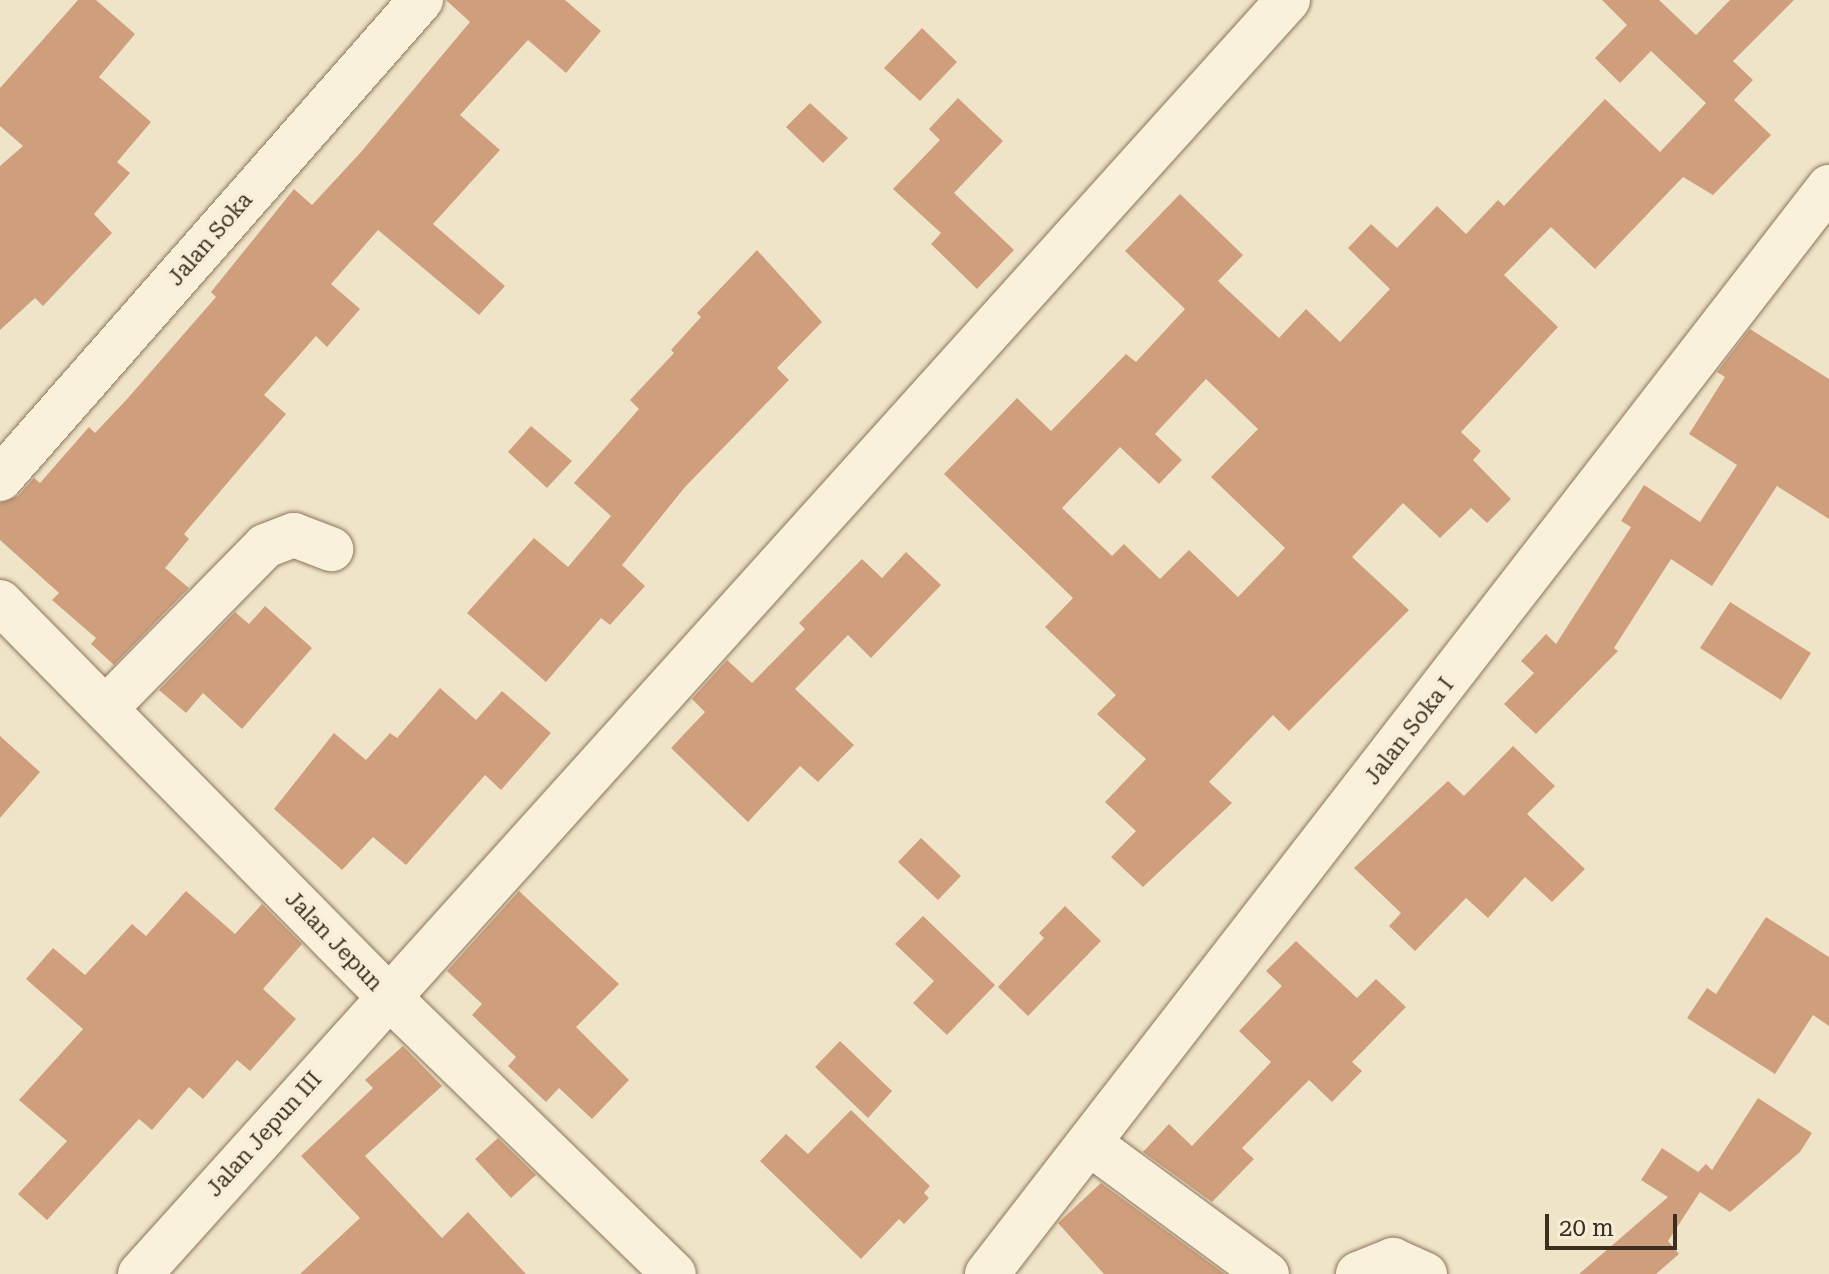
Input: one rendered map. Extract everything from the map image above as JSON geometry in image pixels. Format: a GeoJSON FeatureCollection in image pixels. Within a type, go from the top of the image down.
{"type":"FeatureCollection","features":[{"type":"Feature","properties":{"kind":"street","name":"Jalan Soka"},"geometry":{"type":"LineString","coordinates":[[0,479],[421,0]]}},
{"type":"Feature","properties":{"kind":"street","name":"Jalan Jepun III"},"geometry":{"type":"LineString","coordinates":[[140,1274],[387,995],[1288,0]]}},
{"type":"Feature","properties":{"kind":"street","name":"Jalan Soka I"},"geometry":{"type":"LineString","coordinates":[[987,1274],[1829,187]]}},
{"type":"Feature","properties":{"kind":"street"},"geometry":{"type":"LineString","coordinates":[[106,708],[265,546],[294,535],[331,549]]}},
{"type":"Feature","properties":{"kind":"street","name":"Jalan Jepun"},"geometry":{"type":"LineString","coordinates":[[0,602],[387,995],[674,1274]]}},
{"type":"Feature","properties":{"kind":"street"},"geometry":{"type":"LineString","coordinates":[[1089,1143],[1267,1274]]}},
{"type":"Feature","properties":{"kind":"street"},"geometry":{"type":"LineString","coordinates":[[1358,1274],[1393,1260],[1425,1274]]}},
{"type":"Feature","properties":{"kind":"building"},"geometry":{"type":"Polygon","coordinates":[[[78,0],[96,0],[135,34],[99,77],[151,122],[117,162],[130,173],[94,214],[112,233],[43,306],[35,298],[0,330],[0,166],[23,146],[0,126],[0,88],[78,0]]]}},
{"type":"Feature","properties":{"kind":"building"},"geometry":{"type":"Polygon","coordinates":[[[446,0],[565,0],[601,31],[566,73],[528,40],[460,115],[500,150],[433,224],[505,286],[479,315],[378,230],[331,284],[360,309],[327,347],[316,336],[264,395],[286,414],[184,534],[189,539],[165,568],[189,588],[114,665],[91,644],[96,638],[52,600],[59,593],[0,540],[0,503],[18,496],[34,478],[40,483],[89,427],[95,433],[128,398],[216,297],[211,292],[294,189],[312,205],[361,152],[470,22],[446,0]]]}},
{"type":"Feature","properties":{"kind":"building"},"geometry":{"type":"Polygon","coordinates":[[[1602,0],[1659,0],[1696,35],[1730,0],[1794,0],[1733,61],[1753,80],[1734,100],[1771,135],[1713,195],[1683,177],[1595,269],[1551,227],[1504,275],[1558,327],[1461,432],[1481,451],[1473,460],[1511,499],[1487,523],[1471,508],[1440,538],[1403,503],[1352,557],[1409,610],[1289,731],[1273,715],[1209,782],[1232,803],[1143,887],[1111,857],[1136,831],[1105,802],[1146,759],[1097,714],[1116,695],[1045,627],[1073,598],[944,474],[1017,398],[1051,431],[1126,354],[1136,362],[1185,309],[1125,251],[1180,194],[1243,255],[1218,281],[1279,338],[1306,309],[1340,342],[1390,289],[1348,248],[1371,224],[1397,248],[1437,206],[1466,234],[1498,200],[1504,206],[1605,99],[1660,152],[1706,103],[1651,51],[1620,83],[1595,58],[1627,25],[1602,0]],[[1206,379],[1155,434],[1182,460],[1159,484],[1120,447],[1062,508],[1112,556],[1124,544],[1160,579],[1189,550],[1238,597],[1285,548],[1211,477],[1258,429],[1206,379]]]}},
{"type":"Feature","properties":{"kind":"building"},"geometry":{"type":"Polygon","coordinates":[[[922,28],[957,62],[920,101],[884,68],[922,28]]]}},
{"type":"Feature","properties":{"kind":"building"},"geometry":{"type":"Polygon","coordinates":[[[958,98],[1003,141],[954,193],[1014,250],[977,289],[931,244],[941,233],[893,189],[940,140],[929,129],[958,98]]]}},
{"type":"Feature","properties":{"kind":"building"},"geometry":{"type":"Polygon","coordinates":[[[810,103],[848,138],[823,163],[786,127],[810,103]]]}},
{"type":"Feature","properties":{"kind":"building"},"geometry":{"type":"Polygon","coordinates":[[[757,250],[822,322],[777,368],[789,380],[685,487],[622,565],[645,586],[610,625],[601,618],[546,682],[467,613],[534,538],[568,567],[611,516],[574,483],[639,409],[630,400],[674,353],[671,350],[701,317],[697,313],[757,250]]]}},
{"type":"Feature","properties":{"kind":"building"},"geometry":{"type":"Polygon","coordinates":[[[1750,329],[1829,379],[1829,519],[1777,486],[1712,586],[1671,559],[1614,648],[1618,651],[1536,734],[1504,704],[1534,673],[1521,661],[1546,634],[1556,644],[1631,527],[1621,521],[1644,485],[1700,522],[1737,465],[1689,434],[1725,377],[1717,372],[1750,329]]]}},
{"type":"Feature","properties":{"kind":"building"},"geometry":{"type":"Polygon","coordinates":[[[531,426],[572,461],[547,488],[508,452],[531,426]]]}},
{"type":"Feature","properties":{"kind":"building"},"geometry":{"type":"Polygon","coordinates":[[[906,552],[941,585],[871,658],[848,635],[795,689],[854,745],[818,782],[800,766],[748,822],[671,748],[705,712],[692,699],[727,660],[752,683],[805,629],[799,623],[862,559],[882,578],[906,552]]]}},
{"type":"Feature","properties":{"kind":"building"},"geometry":{"type":"Polygon","coordinates":[[[1730,602],[1811,653],[1781,700],[1700,648],[1730,602]]]}},
{"type":"Feature","properties":{"kind":"building"},"geometry":{"type":"Polygon","coordinates":[[[265,606],[312,648],[242,729],[203,693],[186,713],[159,690],[235,612],[249,624],[265,606]]]}},
{"type":"Feature","properties":{"kind":"building"},"geometry":{"type":"Polygon","coordinates":[[[440,688],[476,720],[502,691],[551,733],[501,790],[485,775],[406,865],[373,837],[342,870],[274,809],[334,733],[366,760],[390,733],[397,738],[440,688]]]}},
{"type":"Feature","properties":{"kind":"building"},"geometry":{"type":"Polygon","coordinates":[[[0,736],[40,772],[0,818],[0,736]]]}},
{"type":"Feature","properties":{"kind":"building"},"geometry":{"type":"Polygon","coordinates":[[[1513,746],[1555,786],[1527,814],[1585,869],[1552,902],[1525,877],[1488,918],[1466,898],[1415,951],[1389,926],[1401,913],[1354,868],[1448,781],[1464,796],[1513,746]]]}},
{"type":"Feature","properties":{"kind":"building"},"geometry":{"type":"Polygon","coordinates":[[[921,838],[961,876],[938,900],[898,862],[921,838]]]}},
{"type":"Feature","properties":{"kind":"building"},"geometry":{"type":"Polygon","coordinates":[[[186,891],[235,934],[262,904],[302,944],[263,989],[296,1019],[250,1071],[237,1060],[203,1099],[189,1087],[152,1130],[139,1119],[47,1220],[18,1194],[67,1141],[19,1100],[83,1029],[26,979],[53,948],[85,975],[132,924],[146,936],[186,891]]]}},
{"type":"Feature","properties":{"kind":"building"},"geometry":{"type":"Polygon","coordinates":[[[519,891],[619,984],[576,1027],[629,1080],[592,1119],[559,1088],[546,1102],[508,1066],[516,1057],[472,1015],[482,1004],[447,971],[519,891]]]}},
{"type":"Feature","properties":{"kind":"building"},"geometry":{"type":"Polygon","coordinates":[[[1065,906],[1101,941],[1028,1016],[998,987],[1044,938],[1039,933],[1065,906]]]}},
{"type":"Feature","properties":{"kind":"building"},"geometry":{"type":"Polygon","coordinates":[[[923,916],[995,985],[947,1035],[913,1003],[934,981],[895,944],[923,916]]]}},
{"type":"Feature","properties":{"kind":"building"},"geometry":{"type":"Polygon","coordinates":[[[1766,917],[1829,957],[1829,1026],[1813,1015],[1775,1074],[1687,1018],[1707,988],[1716,994],[1766,917]]]}},
{"type":"Feature","properties":{"kind":"building"},"geometry":{"type":"Polygon","coordinates":[[[1296,941],[1357,998],[1376,979],[1406,1007],[1352,1062],[1362,1071],[1332,1102],[1309,1080],[1242,1148],[1254,1159],[1212,1202],[1143,1152],[1169,1124],[1192,1146],[1271,1062],[1239,1031],[1282,986],[1266,971],[1296,941]]]}},
{"type":"Feature","properties":{"kind":"building"},"geometry":{"type":"Polygon","coordinates":[[[840,1041],[892,1091],[868,1118],[815,1067],[840,1041]]]}},
{"type":"Feature","properties":{"kind":"building"},"geometry":{"type":"Polygon","coordinates":[[[403,1046],[442,1086],[365,1156],[442,1238],[468,1212],[526,1274],[300,1274],[360,1218],[301,1156],[373,1088],[365,1080],[403,1046]]]}},
{"type":"Feature","properties":{"kind":"building"},"geometry":{"type":"Polygon","coordinates":[[[1758,1098],[1812,1133],[1800,1152],[1730,1212],[1700,1192],[1668,1241],[1679,1254],[1656,1274],[1579,1274],[1668,1197],[1641,1180],[1662,1148],[1698,1172],[1706,1164],[1712,1170],[1758,1098]]]}},
{"type":"Feature","properties":{"kind":"building"},"geometry":{"type":"Polygon","coordinates":[[[851,1110],[930,1186],[924,1193],[929,1198],[904,1224],[899,1219],[861,1259],[760,1161],[786,1134],[808,1154],[851,1110]]]}},
{"type":"Feature","properties":{"kind":"building"},"geometry":{"type":"Polygon","coordinates":[[[498,1138],[536,1175],[511,1198],[475,1159],[498,1138]]]}},
{"type":"Feature","properties":{"kind":"building"},"geometry":{"type":"Polygon","coordinates":[[[1101,1183],[1225,1274],[1104,1274],[1058,1223],[1101,1183]]]}}]}
